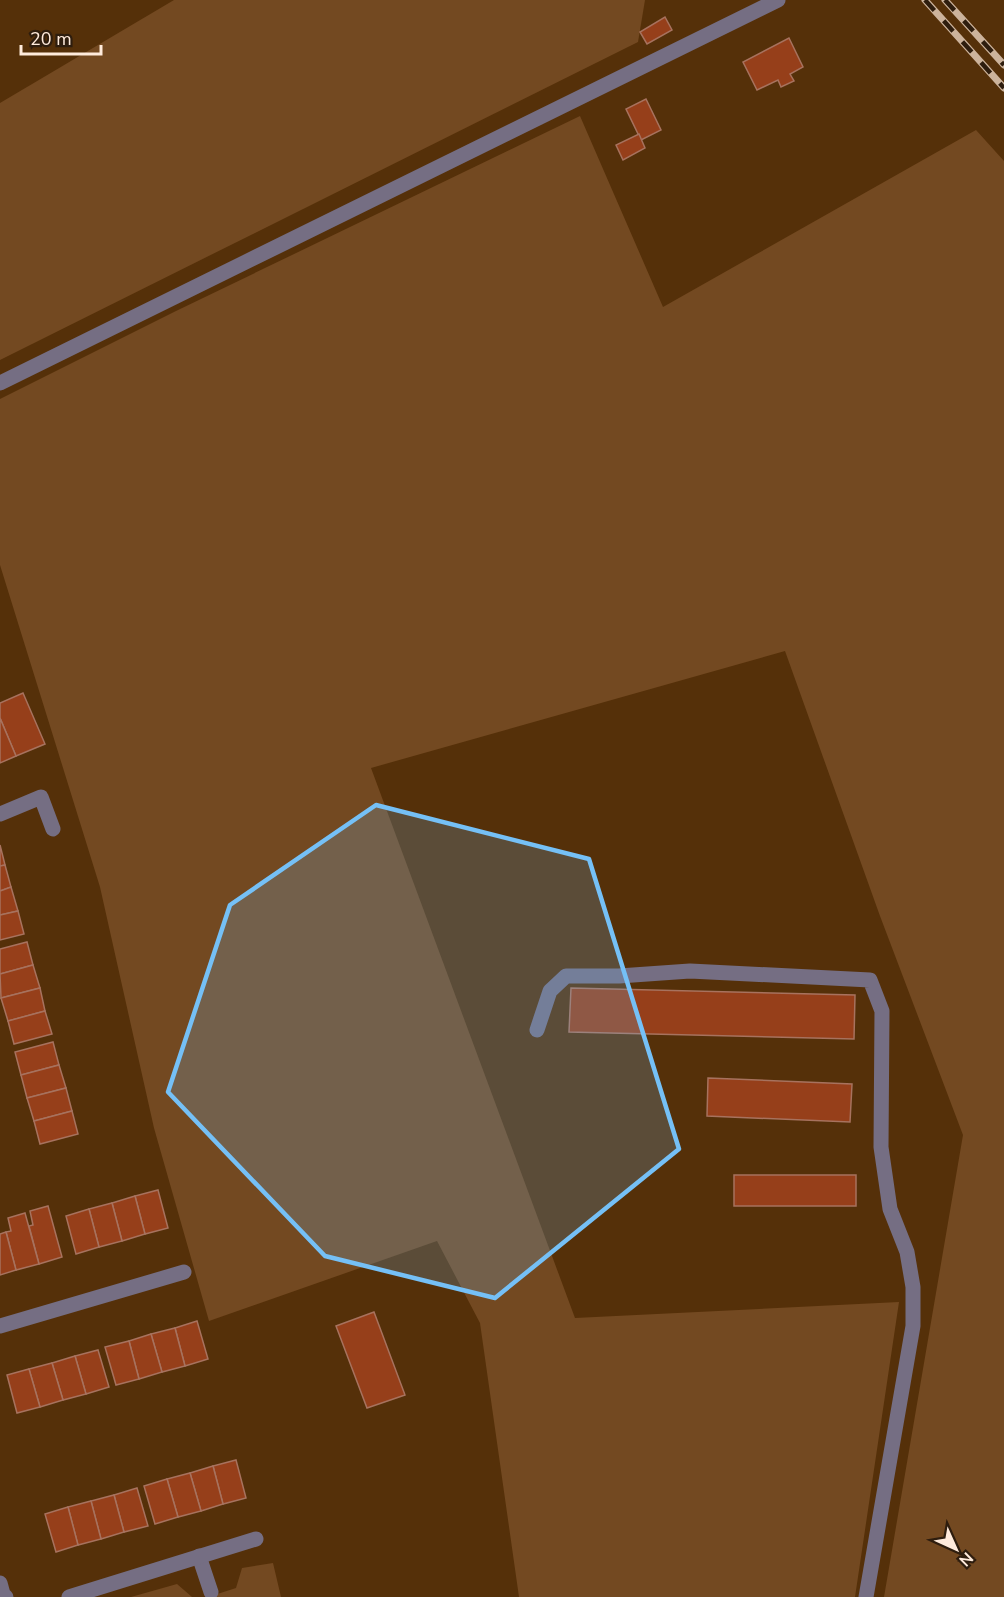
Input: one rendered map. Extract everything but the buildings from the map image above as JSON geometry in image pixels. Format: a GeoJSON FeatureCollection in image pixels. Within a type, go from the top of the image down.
{"type":"FeatureCollection","features":[{"type":"Feature","properties":{"kind":"street"},"geometry":{"type":"LineString","coordinates":[[0,383],[778,0]]}},
{"type":"Feature","properties":{"kind":"street"},"geometry":{"type":"LineString","coordinates":[[0,814],[41,797],[52,829]]}},
{"type":"Feature","properties":{"kind":"street"},"geometry":{"type":"LineString","coordinates":[[537,1030],[550,991],[566,976],[619,976],[690,971],[870,980],[882,1011],[881,1147],[890,1209],[907,1252],[913,1287],[913,1326],[866,1597]]}},
{"type":"Feature","properties":{"kind":"street"},"geometry":{"type":"LineString","coordinates":[[0,1326],[184,1272]]}},
{"type":"Feature","properties":{"kind":"street"},"geometry":{"type":"LineString","coordinates":[[69,1597],[256,1539]]}},
{"type":"Feature","properties":{"kind":"street"},"geometry":{"type":"LineString","coordinates":[[199,1556],[211,1592]]}},
{"type":"Feature","properties":{"kind":"street"},"geometry":{"type":"LineString","coordinates":[[0,1583],[6,1597]]}},
{"type":"Feature","properties":{"kind":"highlighted area"},"geometry":{"type":"Polygon","coordinates":[[[376,805],[589,859],[679,1149],[495,1298],[325,1256],[168,1092],[230,905],[376,805]]]}},
{"type":"Feature","properties":{"kind":"shaded area"},"geometry":{"type":"Polygon","coordinates":[[[174,0],[645,0],[638,42],[0,360],[0,103],[174,0]]]}},
{"type":"Feature","properties":{"kind":"shaded area"},"geometry":{"type":"Polygon","coordinates":[[[580,116],[663,307],[976,130],[1004,161],[1004,1597],[884,1597],[963,1135],[880,916],[785,651],[371,768],[575,1318],[899,1302],[855,1597],[519,1597],[480,1323],[437,1241],[209,1321],[154,1128],[100,887],[0,565],[0,399],[176,311],[580,116]]]}},
{"type":"Feature","properties":{"kind":"shaded area"},"geometry":{"type":"Polygon","coordinates":[[[273,1563],[281,1597],[208,1597],[236,1588],[242,1568],[273,1563]]]}},
{"type":"Feature","properties":{"kind":"shaded area"},"geometry":{"type":"Polygon","coordinates":[[[177,1584],[192,1597],[131,1597],[177,1584]]]}},
{"type":"Feature","properties":{"kind":"railway"},"geometry":{"type":"LineString","coordinates":[[925,0],[1004,88]]}},
{"type":"Feature","properties":{"kind":"railway"},"geometry":{"type":"LineString","coordinates":[[945,0],[1004,65]]}}]}
